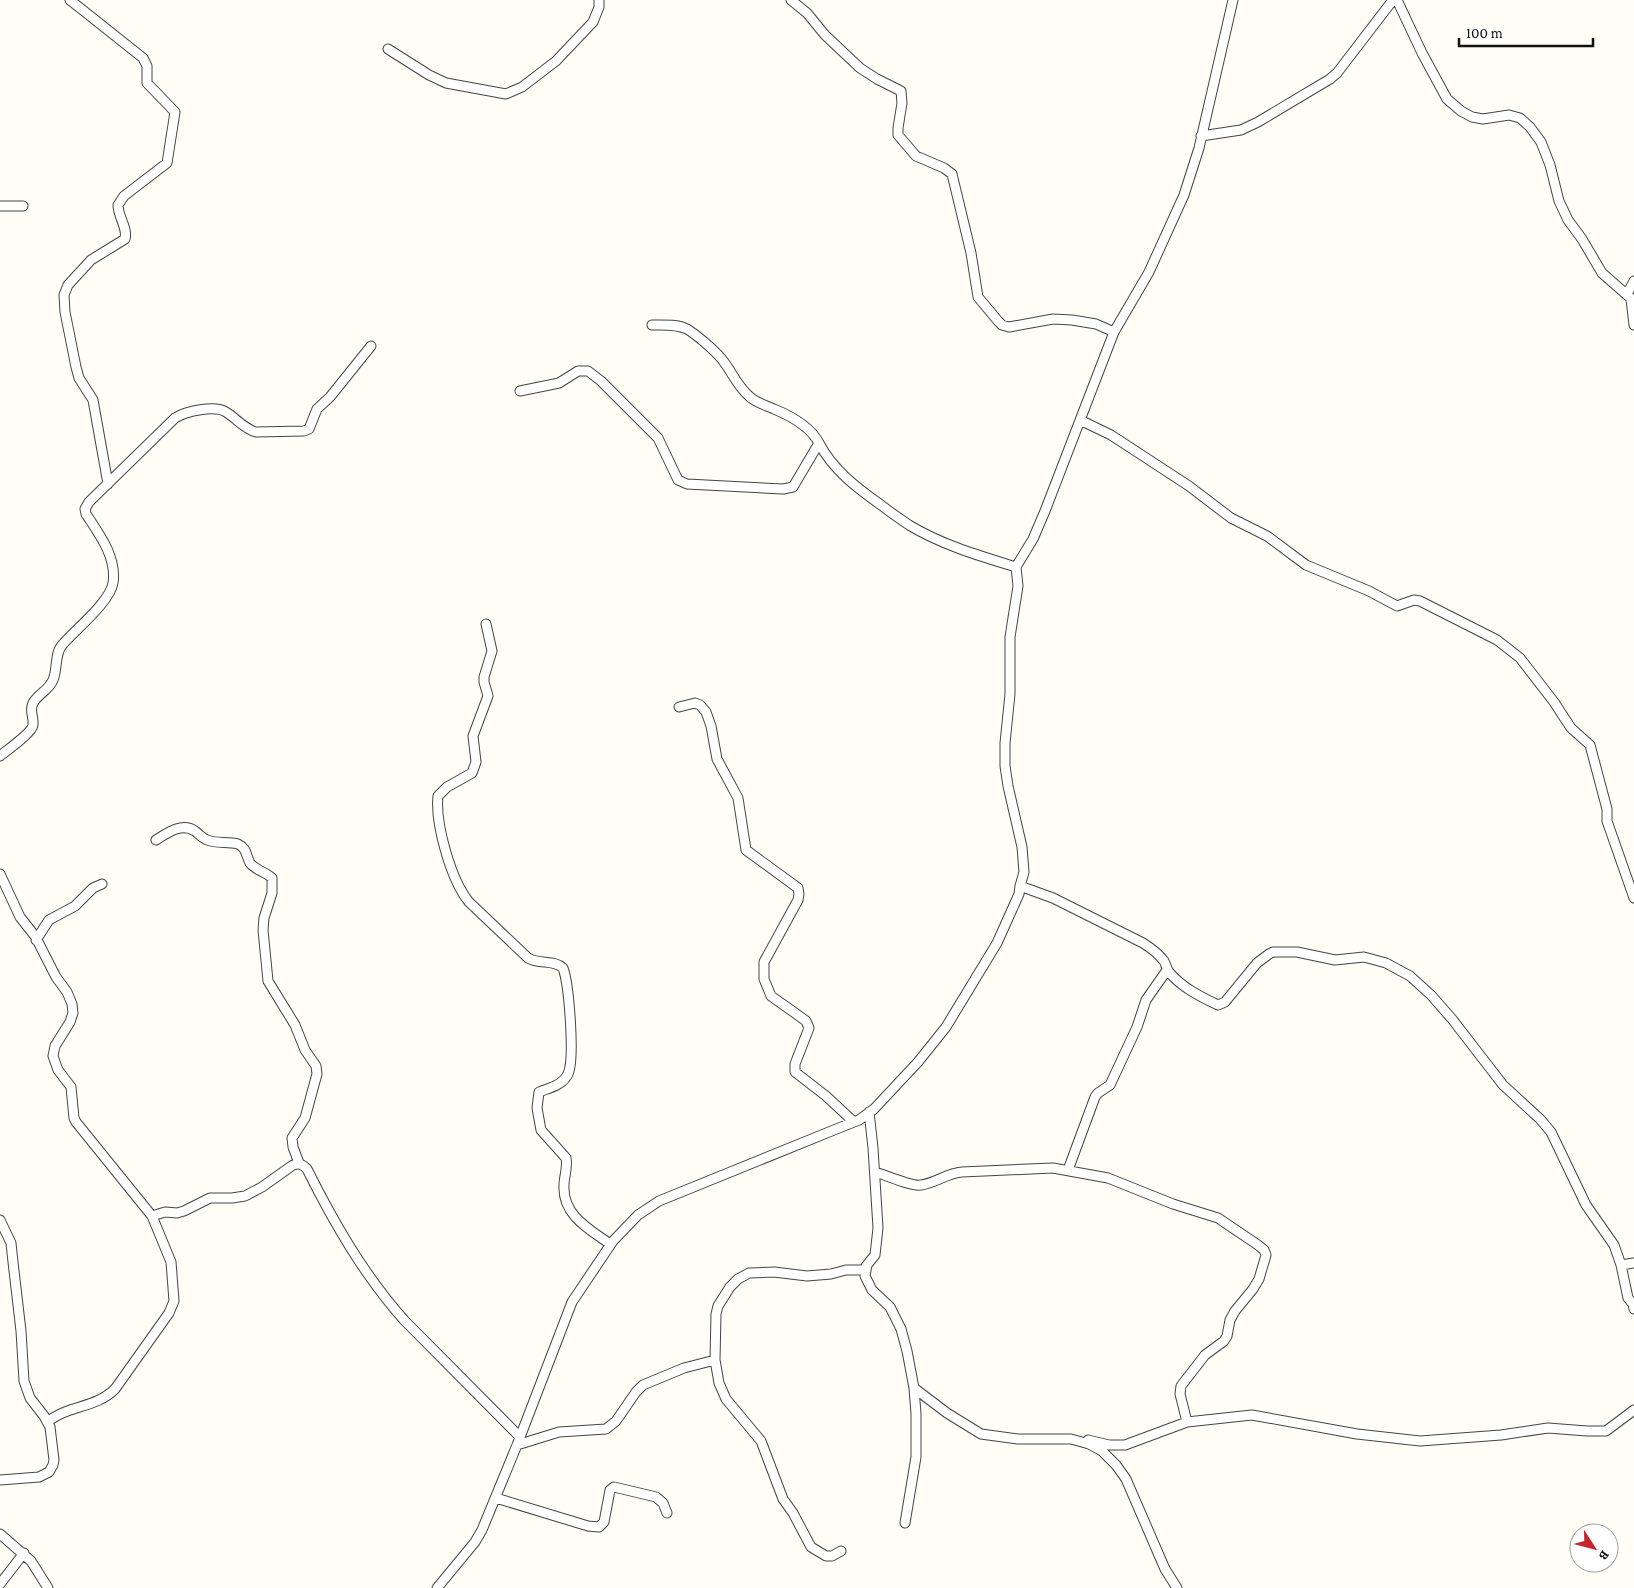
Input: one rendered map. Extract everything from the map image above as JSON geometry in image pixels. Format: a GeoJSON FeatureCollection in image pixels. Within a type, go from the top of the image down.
{"type":"FeatureCollection","features":[{"type":"Feature","properties":{"kind":"street"},"geometry":{"type":"LineString","coordinates":[[70,0],[143,58],[147,66],[146,83],[175,112],[167,163],[124,196],[118,205],[119,215],[127,235],[125,240],[87,264],[68,285],[64,295],[65,312],[76,367],[79,378],[93,400],[108,484]]}},
{"type":"Feature","properties":{"kind":"street"},"geometry":{"type":"LineString","coordinates":[[388,49],[429,75],[446,83],[506,94],[522,87],[556,61],[593,22],[599,7],[599,0]]}},
{"type":"Feature","properties":{"kind":"street"},"geometry":{"type":"LineString","coordinates":[[792,0],[860,68],[900,91],[902,103],[898,135],[916,156],[944,168],[952,174],[971,253],[978,297],[998,321],[1002,325],[1010,327],[1053,319],[1072,320],[1096,324],[1114,332]]}},
{"type":"Feature","properties":{"kind":"street"},"geometry":{"type":"LineString","coordinates":[[437,1588],[475,1542],[482,1530],[519,1441],[572,1302],[610,1244],[638,1215],[659,1201],[854,1122],[869,1112],[918,1062],[946,1027],[997,943],[1019,894],[1024,872],[1022,847],[1005,766],[1005,743],[1010,694],[1010,637],[1018,586],[1016,568],[1033,539],[1045,511],[1114,332],[1149,272],[1184,195],[1201,136],[1233,0]]}},
{"type":"Feature","properties":{"kind":"street"},"geometry":{"type":"LineString","coordinates":[[1201,136],[1240,130],[1258,122],[1330,79],[1343,66],[1395,0],[1447,99],[1460,111],[1472,117],[1483,119],[1509,115],[1520,118],[1530,127],[1540,142],[1550,165],[1559,201],[1568,220],[1582,239],[1602,273],[1631,298]]}},
{"type":"Feature","properties":{"kind":"street"},"geometry":{"type":"LineString","coordinates":[[0,206],[23,206]]}},
{"type":"Feature","properties":{"kind":"street"},"geometry":{"type":"LineString","coordinates":[[1634,281],[1631,298],[1634,325]]}},
{"type":"Feature","properties":{"kind":"street"},"geometry":{"type":"LineString","coordinates":[[652,324],[680,327],[687,330],[722,359],[736,381],[749,396],[762,404],[786,414],[805,426],[814,434],[844,476],[861,491],[909,525],[956,548],[1016,568]]}},
{"type":"Feature","properties":{"kind":"street"},"geometry":{"type":"LineString","coordinates":[[0,756],[32,730],[33,722],[30,710],[32,704],[53,680],[60,647],[112,590],[114,574],[110,555],[86,514],[85,509],[89,502],[176,418],[189,411],[224,410],[256,432],[304,431],[309,429],[317,409],[330,398],[371,346]]}},
{"type":"Feature","properties":{"kind":"street"},"geometry":{"type":"LineString","coordinates":[[520,391],[559,383],[578,371],[588,372],[601,381],[658,438],[678,480],[687,484],[783,489],[793,487],[819,443]]}},
{"type":"Feature","properties":{"kind":"street"},"geometry":{"type":"LineString","coordinates":[[1080,420],[1111,435],[1189,486],[1231,518],[1267,536],[1306,565],[1369,591],[1397,606],[1414,600],[1420,601],[1497,640],[1520,658],[1554,702],[1571,728],[1590,745],[1607,809],[1608,821],[1634,898]]}},
{"type":"Feature","properties":{"kind":"street"},"geometry":{"type":"LineString","coordinates":[[486,624],[492,651],[484,677],[488,696],[473,736],[476,762],[472,772],[447,786],[438,796],[438,818],[451,867],[464,896],[469,902],[528,958],[539,962],[554,963],[563,968],[568,996],[572,1061],[568,1076],[562,1082],[538,1093],[536,1108],[541,1130],[566,1158],[565,1203],[584,1225],[610,1244]]}},
{"type":"Feature","properties":{"kind":"street"},"geometry":{"type":"LineString","coordinates":[[679,707],[695,703],[700,705],[706,712],[711,726],[717,758],[738,798],[746,850],[798,888],[798,900],[764,962],[764,979],[771,996],[806,1021],[810,1028],[795,1064],[795,1072],[826,1096],[854,1122]]}},
{"type":"Feature","properties":{"kind":"street"},"geometry":{"type":"LineString","coordinates":[[156,840],[169,831],[181,827],[193,829],[208,840],[239,845],[246,851],[250,864],[272,878],[272,893],[264,918],[263,930],[268,981],[295,1025],[305,1050],[316,1066],[317,1074],[305,1118],[292,1138],[299,1164],[307,1169],[344,1238],[388,1302],[519,1441]]}},
{"type":"Feature","properties":{"kind":"street"},"geometry":{"type":"LineString","coordinates":[[0,874],[20,917],[36,940],[56,977],[67,992],[72,1004],[73,1013],[70,1022],[55,1046],[53,1056],[58,1070],[71,1087],[74,1118],[152,1216],[171,1262],[174,1301],[169,1313],[115,1389],[95,1403],[64,1412],[48,1421]]}},
{"type":"Feature","properties":{"kind":"street"},"geometry":{"type":"LineString","coordinates":[[36,940],[49,920],[75,906],[92,888],[102,884]]}},
{"type":"Feature","properties":{"kind":"street"},"geometry":{"type":"LineString","coordinates":[[1020,886],[1053,898],[1143,943],[1156,951],[1166,963],[1167,970],[1199,996],[1218,1005],[1225,1002],[1257,963],[1273,952],[1297,952],[1334,960],[1364,957],[1386,963],[1410,976],[1430,994],[1452,1019],[1503,1085],[1540,1119],[1551,1132],[1578,1191],[1614,1245],[1621,1265],[1628,1298],[1633,1304],[1634,1309]]}},
{"type":"Feature","properties":{"kind":"street"},"geometry":{"type":"LineString","coordinates":[[1068,1170],[1095,1097],[1110,1085],[1137,1027],[1146,1000],[1167,970]]}},
{"type":"Feature","properties":{"kind":"street"},"geometry":{"type":"LineString","coordinates":[[841,1551],[832,1556],[826,1556],[811,1547],[794,1513],[783,1499],[761,1441],[726,1398],[719,1383],[715,1360],[716,1314],[718,1306],[730,1287],[749,1273],[774,1272],[807,1276],[831,1274],[846,1270],[865,1270],[866,1265],[875,1255],[878,1240],[875,1172],[869,1112]]}},
{"type":"Feature","properties":{"kind":"street"},"geometry":{"type":"LineString","coordinates":[[152,1216],[165,1212],[177,1213],[184,1211],[210,1198],[239,1198],[253,1192],[294,1165],[299,1164]]}},
{"type":"Feature","properties":{"kind":"street"},"geometry":{"type":"LineString","coordinates":[[875,1172],[916,1185],[928,1183],[952,1173],[962,1172],[1038,1168],[1068,1170],[1108,1178],[1173,1204],[1218,1218],[1258,1244],[1266,1255],[1259,1279],[1235,1311],[1230,1320],[1227,1336],[1224,1341],[1205,1355],[1181,1386],[1180,1394],[1187,1422]]}},
{"type":"Feature","properties":{"kind":"street"},"geometry":{"type":"LineString","coordinates":[[0,1220],[10,1243],[13,1262],[21,1331],[24,1381],[34,1403],[48,1421],[54,1460],[49,1472],[39,1477],[0,1480]]}},
{"type":"Feature","properties":{"kind":"street"},"geometry":{"type":"LineString","coordinates":[[1621,1265],[1634,1263]]}},
{"type":"Feature","properties":{"kind":"street"},"geometry":{"type":"LineString","coordinates":[[866,1265],[865,1276],[868,1284],[879,1298],[890,1307],[901,1329],[914,1388],[916,1457],[905,1523]]}},
{"type":"Feature","properties":{"kind":"street"},"geometry":{"type":"LineString","coordinates":[[519,1441],[559,1432],[606,1429],[616,1421],[643,1385],[684,1368],[715,1360]]}},
{"type":"Feature","properties":{"kind":"street"},"geometry":{"type":"LineString","coordinates":[[914,1388],[947,1413],[981,1434],[1018,1439],[1085,1439],[1109,1445],[1125,1445],[1187,1422],[1258,1415],[1316,1427],[1420,1441],[1500,1435],[1548,1428],[1606,1431],[1634,1410]]}},
{"type":"Feature","properties":{"kind":"street"},"geometry":{"type":"LineString","coordinates":[[1071,1439],[1089,1444],[1102,1451],[1126,1479],[1166,1569],[1177,1588]]}},
{"type":"Feature","properties":{"kind":"street"},"geometry":{"type":"LineString","coordinates":[[496,1498],[588,1526],[598,1527],[604,1522],[610,1490],[614,1487],[656,1497],[663,1503],[667,1513]]}},
{"type":"Feature","properties":{"kind":"street"},"geometry":{"type":"LineString","coordinates":[[0,1534],[24,1553],[48,1588]]}},
{"type":"Feature","properties":{"kind":"street"},"geometry":{"type":"LineString","coordinates":[[0,1584],[24,1553]]}}]}
